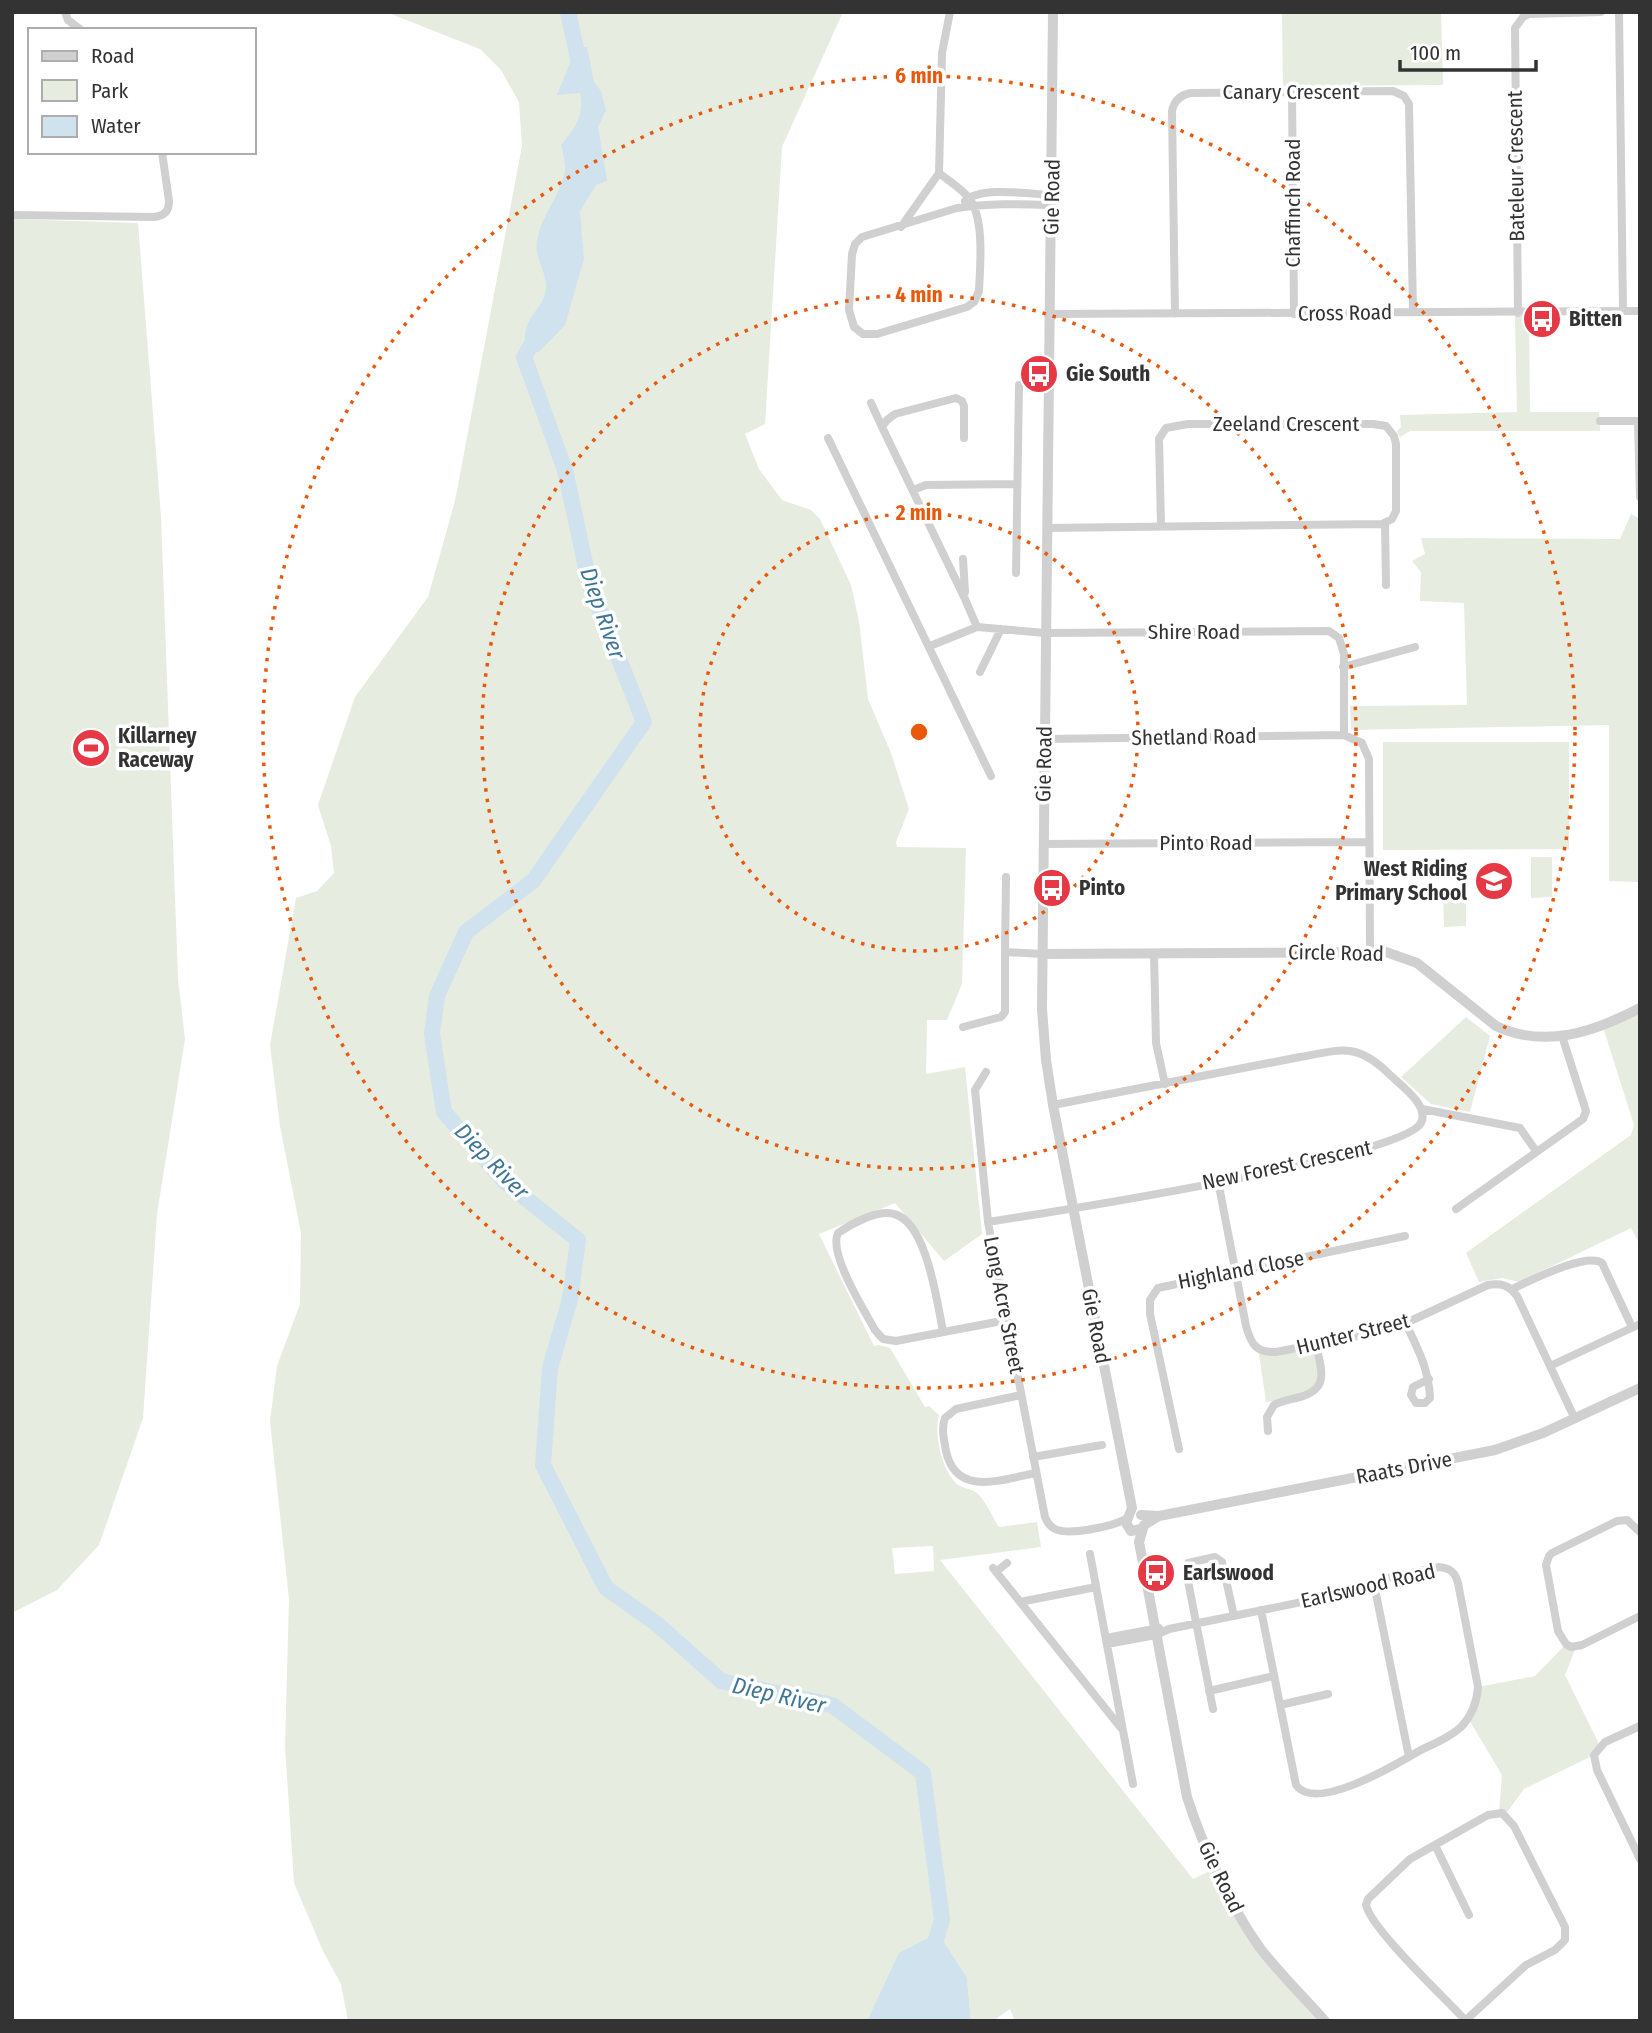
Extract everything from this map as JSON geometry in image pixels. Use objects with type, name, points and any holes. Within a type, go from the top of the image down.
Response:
[{"type":"street","points":[[65,12],[68,20],[78,28]]},
{"type":"street","points":[[901,227],[939,173],[942,52],[950,12]]},
{"type":"street","name":"Gie Road","points":[[1054,12],[1043,1039],[1053,1105],[1187,1797],[1200,1835],[1251,1935],[1325,2021]]},
{"type":"street","name":"Bateleur Crescent","points":[[1518,313],[1515,28],[1523,17],[1530,14],[1601,12]]},
{"type":"street","points":[[1619,12],[1623,311]]},
{"type":"street","name":"Canary Crescent","points":[[1175,314],[1172,111],[1175,102],[1184,94],[1191,93],[1393,91],[1407,99],[1411,113],[1413,312]]},
{"type":"street","name":"Chaffinch Road","points":[[1292,92],[1294,314]]},
{"type":"street","points":[[12,215],[153,217],[164,214],[169,208],[169,201],[162,154]]},
{"type":"street","points":[[939,173],[968,197],[973,206],[980,235],[979,291],[974,302],[967,307],[877,334],[863,334],[854,327],[849,310],[852,249],[862,237],[957,208],[973,206],[993,204],[1051,200]]},
{"type":"street","points":[[957,208],[968,197],[997,192],[1051,200]]},
{"type":"street","name":"Cross Road","points":[[1051,314],[1640,311]]},
{"type":"street","points":[[1016,573],[1019,384]]},
{"type":"street","points":[[882,427],[895,414],[956,398],[962,401],[964,406],[964,438]]},
{"type":"street","points":[[871,402],[976,627],[930,646]]},
{"type":"street","points":[[1600,421],[1639,421],[1640,497]]},
{"type":"street","name":"Zeeland Crescent","points":[[1161,526],[1159,439],[1166,428],[1201,424],[1386,426],[1396,439],[1397,494],[1395,515],[1385,523]]},
{"type":"street","points":[[828,438],[991,776]]},
{"type":"street","points":[[913,490],[926,485],[1017,484]]},
{"type":"street","points":[[1047,528],[1374,526],[1385,523],[1386,585]]},
{"type":"street","points":[[963,559],[965,599]]},
{"type":"street","name":"Shire Road","points":[[976,627],[1046,633],[1329,631],[1339,638],[1344,654],[1343,667]]},
{"type":"street","points":[[980,672],[1001,629]]},
{"type":"street","points":[[1370,951],[1369,759],[1362,743],[1344,735],[1343,667],[1415,647]]},
{"type":"street","name":"Shetland Road","points":[[1045,739],[1344,735]]},
{"type":"street","name":"Pinto Road","points":[[1044,844],[1369,842]]},
{"type":"street","points":[[962,1027],[1001,1017],[1005,1012],[1006,877]]},
{"type":"street","points":[[1005,952],[1042,954]]},
{"type":"street","points":[[1154,953],[1156,1043],[1165,1084]]},
{"type":"street","name":"Circle Road","points":[[1042,954],[1393,953],[1417,963],[1496,1026],[1509,1032],[1540,1038],[1603,1027],[1640,1008]]},
{"type":"street","points":[[1456,1209],[1583,1119],[1586,1111],[1562,1036]]},
{"type":"street","points":[[1053,1105],[1338,1050],[1352,1051],[1363,1054],[1376,1063],[1422,1109],[1520,1128],[1536,1151]]},
{"type":"street","points":[[986,1072],[975,1090],[988,1223]]},
{"type":"street","name":"New Forest Crescent","points":[[1073,1208],[1299,1167],[1378,1146],[1419,1126],[1423,1116],[1422,1109]]},
{"type":"street","name":"Hunter Street","points":[[1218,1181],[1246,1326],[1250,1340],[1256,1348],[1264,1352],[1316,1345],[1406,1324],[1488,1285],[1499,1283],[1512,1289]]},
{"type":"street","name":"Long Acre Street","points":[[1073,1208],[988,1223],[1032,1457],[1045,1517],[1053,1528],[1065,1532],[1133,1521]]},
{"type":"street","points":[[943,1331],[925,1248],[904,1219],[892,1213],[880,1213],[838,1233],[835,1244],[838,1258],[879,1337],[893,1342],[1007,1320]]},
{"type":"street","name":"Highland Close","points":[[1179,1449],[1150,1314],[1153,1294],[1164,1285],[1234,1273],[1405,1236]]},
{"type":"street","points":[[1550,1366],[1636,1326],[1602,1263],[1596,1260],[1587,1260],[1552,1271],[1512,1289],[1575,1419]]},
{"type":"street","points":[[1406,1324],[1424,1361],[1429,1379]]},
{"type":"street","points":[[1268,1431],[1267,1417],[1274,1405],[1311,1394],[1320,1385],[1321,1368],[1316,1345]]},
{"type":"street","name":"Raats Drive","points":[[1133,1521],[1495,1450],[1527,1440],[1640,1388]]},
{"type":"street","points":[[1021,1395],[956,1409],[945,1418],[943,1433],[948,1459],[965,1479],[984,1483],[1036,1473]]},
{"type":"street","points":[[1032,1457],[1102,1445]]},
{"type":"street","points":[[1640,1532],[1632,1522],[1617,1521],[1552,1553],[1546,1566],[1558,1631],[1571,1647],[1582,1645],[1640,1616]]},
{"type":"street","points":[[1090,1553],[1133,1784]]},
{"type":"street","points":[[1213,1709],[1186,1567],[1192,1562],[1219,1558],[1224,1567],[1234,1616]]},
{"type":"street","points":[[1007,1563],[994,1570],[1123,1730]]},
{"type":"street","name":"Earlswood Road","points":[[1107,1641],[1234,1616],[1261,1610],[1356,1591],[1388,1578],[1439,1567],[1452,1571],[1458,1583],[1478,1687],[1470,1714],[1458,1730],[1360,1784],[1314,1794],[1303,1792],[1296,1785],[1261,1610]]},
{"type":"street","points":[[1374,1584],[1409,1757]]},
{"type":"street","points":[[1020,1602],[1097,1587]]},
{"type":"street","points":[[1209,1691],[1274,1676]]},
{"type":"street","points":[[1280,1705],[1328,1694]]},
{"type":"street","points":[[1097,1700],[1110,1707],[1117,1700]]},
{"type":"street","points":[[1640,1726],[1605,1742],[1594,1755],[1597,1770],[1640,1859]]},
{"type":"street","points":[[1502,1813],[1514,1826],[1566,1934],[1562,1945],[1526,1965],[1466,2020],[1373,1922],[1366,1905],[1368,1899],[1401,1867],[1488,1815],[1502,1813]]},
{"type":"street","points":[[1435,1845],[1469,1915]]},
{"type":"green space","points":[[386,12],[843,12],[782,147],[765,424],[745,434],[759,469],[782,500],[811,510],[820,519],[851,585],[859,621],[868,699],[891,753],[909,809],[896,842],[897,847],[966,848],[962,984],[947,1020],[927,1020],[926,1074],[965,1067],[982,1234],[944,1261],[895,1203],[819,1234],[874,1346],[890,1348],[925,1407],[929,1406],[939,1415],[937,1431],[940,1450],[950,1476],[957,1484],[978,1494],[999,1527],[1037,1522],[1041,1547],[940,1560],[1193,1879],[1212,1870],[1248,1939],[1319,2021],[1015,2021],[1010,2009],[993,2021],[971,2021],[967,1978],[873,2009],[867,2021],[348,2021],[341,1984],[323,1951],[294,1883],[285,1746],[289,1599],[270,1421],[277,1366],[300,1304],[301,1233],[280,1126],[270,1045],[296,898],[317,891],[334,873],[331,846],[318,805],[355,697],[428,597],[455,501],[522,146],[519,102],[501,70],[480,49]],"holes":[[[933,1546],[934,1571],[895,1574],[892,1548]]]},
{"type":"green space","points":[[1282,12],[1441,12],[1443,85],[1283,86]]},
{"type":"green space","name":"Killarney Raceway","points":[[12,219],[138,223],[161,516],[178,979],[185,1039],[157,1214],[143,1418],[99,1545],[57,1590],[12,1613]]},
{"type":"green space","points":[[1515,316],[1529,316],[1530,412],[1599,412],[1600,431],[1410,431],[1400,437],[1397,431],[1401,427],[1400,415],[1517,412]]},
{"type":"green space","points":[[1631,514],[1640,519],[1640,882],[1609,881],[1609,725],[1351,730],[1350,706],[1467,705],[1464,603],[1420,601],[1421,572],[1412,561],[1425,554],[1421,538],[1620,539]]},
{"type":"green space","points":[[1383,742],[1569,742],[1569,849],[1383,850]]},
{"type":"green space","points":[[1531,857],[1552,857],[1552,897],[1531,898]]},
{"type":"green space","points":[[1466,886],[1466,926],[1444,927],[1443,887]]},
{"type":"green space","points":[[1640,1010],[1640,1245],[1631,1228],[1519,1282],[1502,1278],[1479,1282],[1466,1253],[1631,1135],[1634,1125],[1603,1027]]},
{"type":"green space","points":[[1466,1017],[1490,1036],[1470,1112],[1431,1104],[1401,1077]]},
{"type":"green space","points":[[1315,1345],[1320,1376],[1308,1396],[1266,1402],[1259,1354]]},
{"type":"green space","points":[[1566,1644],[1576,1647],[1565,1675],[1600,1746],[1594,1755],[1524,1789],[1505,1815],[1499,1813],[1502,1775],[1468,1718],[1478,1687],[1535,1676]]},
{"type":"water","points":[[587,47],[594,82],[601,91],[606,110],[598,127],[607,181],[596,185],[580,211],[584,259],[565,325],[539,352],[532,352],[524,357],[527,326],[546,292],[545,276],[537,247],[539,232],[563,180],[565,161],[561,145],[574,127],[581,108],[580,93],[557,95],[576,48]]},
{"type":"water","points":[[938,1933],[967,1978],[971,2021],[867,2021],[899,1953]]},
{"type":"waterway","name":"Diep River","points":[[568,12],[580,68]]},
{"type":"waterway","name":"Diep River","points":[[534,340],[524,357],[565,470],[590,586],[644,722],[533,881],[466,932],[437,996],[432,1034],[444,1112],[504,1181],[578,1240],[570,1299],[550,1368],[543,1465],[606,1588],[657,1624],[721,1681],[832,1705],[923,1773],[942,1920],[932,1952]]},
{"type":"place","name":"Bitten","points":[[1542,319]]},
{"type":"place","name":"Gie South","points":[[1039,374]]},
{"type":"place","name":"Killarney Raceway","points":[[91,748]]},
{"type":"place","name":"West Riding Primary School","points":[[1494,881]]},
{"type":"place","name":"Pinto","points":[[1052,888]]},
{"type":"place","name":"Earlswood","points":[[1156,1573]]}]
